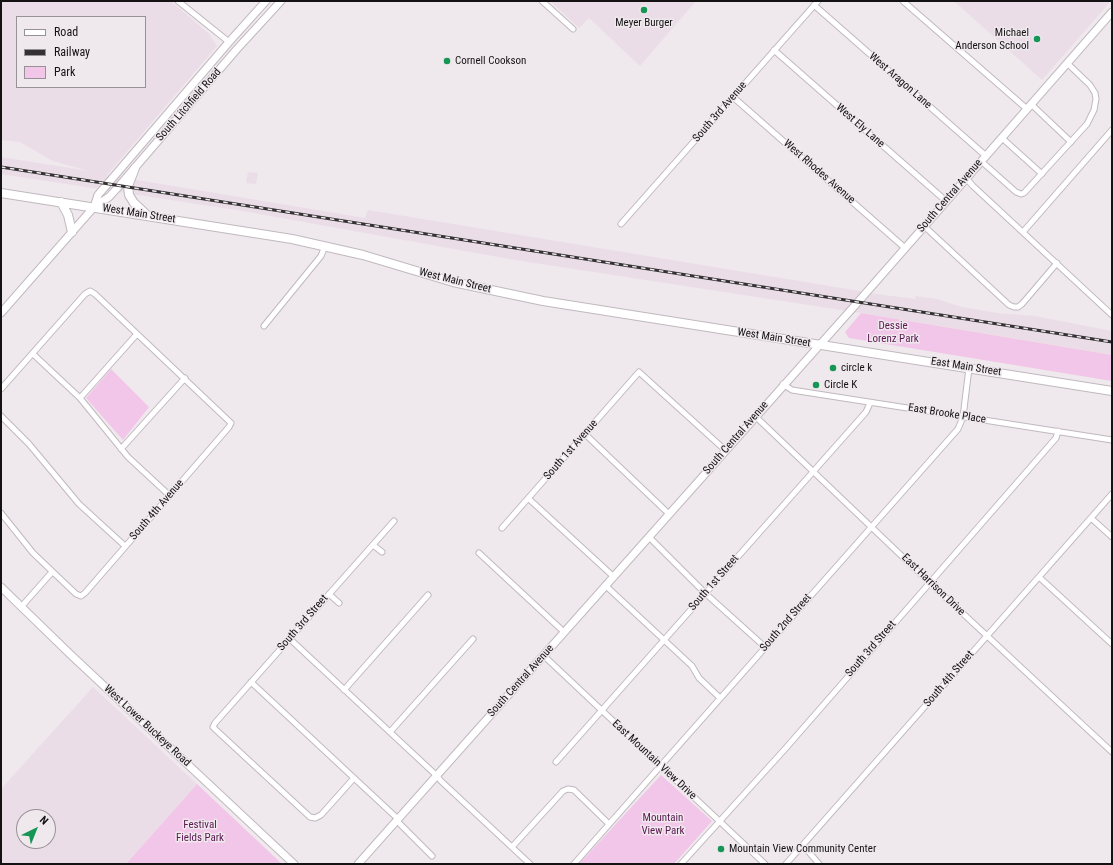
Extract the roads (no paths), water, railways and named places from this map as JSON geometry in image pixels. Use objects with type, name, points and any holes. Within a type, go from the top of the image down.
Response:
[{"type":"main road","points":[[135,168],[128,186],[129,195],[134,203],[148,216]]},
{"type":"main road","name":"West Main Street","points":[[1,193],[255,232],[363,255],[453,282],[498,292],[543,301],[819,345]]},
{"type":"main road","points":[[61,202],[68,215],[72,232]]},
{"type":"main road","name":"East Main Street","points":[[819,345],[1112,391]]},
{"type":"street","points":[[178,1],[237,49]]},
{"type":"street","name":"South Litchfield Road","points":[[94,207],[98,195],[266,1]]},
{"type":"street","name":"South Litchfield Road","points":[[1,313],[94,207],[109,198],[237,49],[281,1]]},
{"type":"street","points":[[542,1],[573,29]]},
{"type":"street","points":[[903,1],[1071,142]]},
{"type":"street","name":"South 3rd Avenue","points":[[621,224],[816,3]]},
{"type":"street","name":"West Aragon Lane","points":[[816,3],[983,158],[1018,193],[1021,194],[1027,191],[1042,174]]},
{"type":"street","name":"South Central Avenue","points":[[358,864],[614,577],[1112,12]]},
{"type":"street","name":"West Ely Lane","points":[[774,50],[946,201]]},
{"type":"street","points":[[1002,138],[1042,174],[1071,142],[1089,121],[1094,110],[1096,99],[1090,85],[1067,63]]},
{"type":"street","name":"West Rhodes Avenue","points":[[733,97],[904,248]]},
{"type":"street","points":[[1023,232],[1112,130]]},
{"type":"street","points":[[966,178],[1023,232],[1111,311]]},
{"type":"street","points":[[924,226],[1009,305],[1018,307],[1057,263]]},
{"type":"street","points":[[264,326],[321,256],[325,246]]},
{"type":"street","points":[[1,390],[85,294],[90,291],[185,378],[121,449]]},
{"type":"street","points":[[80,398],[137,334]]},
{"type":"street","points":[[33,354],[80,398],[128,458],[169,495]]},
{"type":"street","name":"South 2nd Street","points":[[574,864],[958,430],[962,417],[969,368]]},
{"type":"street","name":"South 1st Avenue","points":[[502,528],[639,372],[725,450]]},
{"type":"street","name":"South 4th Avenue","points":[[52,572],[76,594],[81,596],[85,593],[229,427],[231,422],[185,378]]},
{"type":"street","name":"East Brooke Place","points":[[783,384],[792,390],[1112,440]]},
{"type":"street","name":"South 1st Street","points":[[556,762],[866,412],[870,403]]},
{"type":"street","points":[[1,416],[29,444],[79,504],[125,546]]},
{"type":"street","name":"East Harrison Drive","points":[[755,416],[929,582],[1112,752]]},
{"type":"street","name":"South 3rd Street","points":[[681,864],[785,748],[1056,438],[1058,431]]},
{"type":"street","points":[[585,434],[669,514]]},
{"type":"street","name":"South 4th Street","points":[[786,864],[1112,494]]},
{"type":"street","points":[[529,499],[614,577]]},
{"type":"street","points":[[1,514],[52,572],[22,606]]},
{"type":"street","points":[[1091,518],[1112,537]]},
{"type":"street","name":"South 3rd Street","points":[[354,778],[321,815],[315,818],[310,817],[214,727],[215,723],[394,521]]},
{"type":"street","points":[[649,537],[705,593],[765,647]]},
{"type":"street","points":[[373,545],[382,552]]},
{"type":"street","points":[[479,553],[564,632]]},
{"type":"street","points":[[1039,577],[1112,644]]},
{"type":"street","points":[[606,586],[692,666],[699,678],[720,698]]},
{"type":"street","name":"West Lower Buckeye Road","points":[[1,587],[71,655],[294,864]]},
{"type":"street","points":[[329,594],[339,603]]},
{"type":"street","points":[[344,690],[428,595]]},
{"type":"street","points":[[290,639],[530,864]]},
{"type":"street","points":[[390,732],[473,639]]},
{"type":"street","name":"East Mountain View Drive","points":[[543,655],[765,864]]},
{"type":"street","points":[[251,682],[398,820],[432,856]]},
{"type":"street","points":[[512,847],[563,792],[568,789],[574,790],[609,824]]},
{"type":"street","points":[[803,844],[819,864]]},
{"type":"railway","points":[[1,167],[1112,342]]},
{"type":"place","name":"Meyer Burger","points":[[644,10]]},
{"type":"place","name":"Michael Anderson School","points":[[1037,39]]},
{"type":"place","name":"Cornell Cookson","points":[[447,61]]},
{"type":"place","name":"circle k","points":[[833,368]]},
{"type":"place","name":"Circle K","points":[[816,385]]},
{"type":"place","name":"Mountain View Community Center","points":[[721,849]]},
{"type":"park label","name":"Dessie Lorenz Park","points":[[893,332]]},
{"type":"park label","name":"Mountain View Park","points":[[663,824]]},
{"type":"park label","name":"Festival Fields Park","points":[[200,831]]}]
